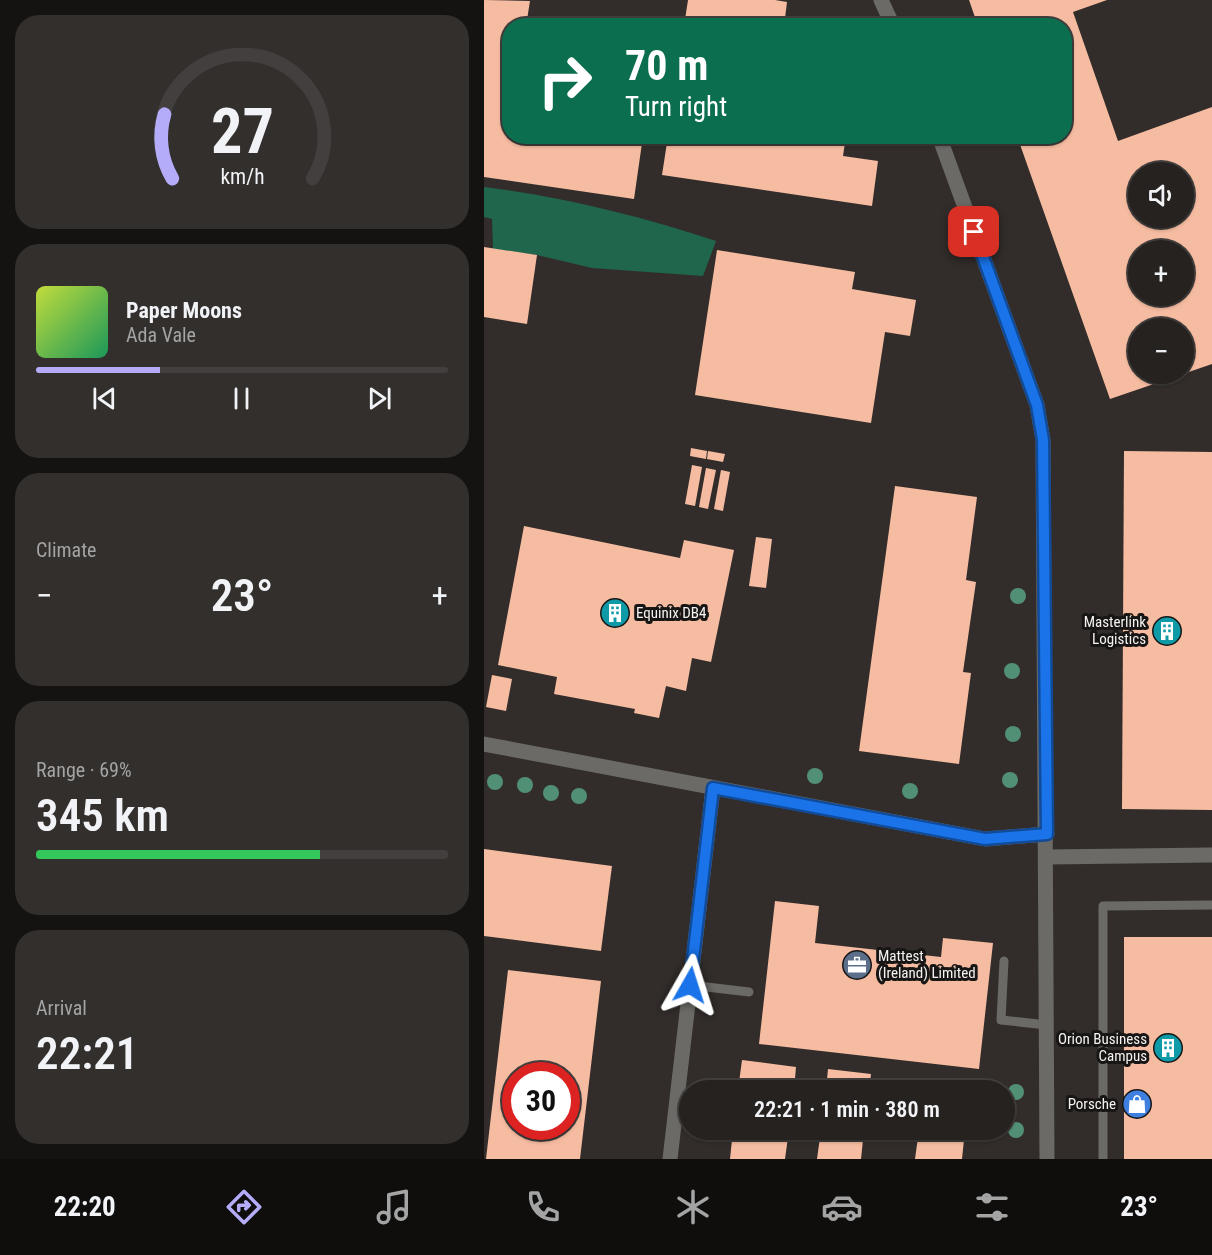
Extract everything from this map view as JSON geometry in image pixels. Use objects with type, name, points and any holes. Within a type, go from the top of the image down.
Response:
[{"type":"street","points":[[881,0],[890,18]]},
{"type":"street","points":[[941,144],[1037,405],[1043,440],[1047,834],[1047,1159]]},
{"type":"street","points":[[484,744],[985,839],[1047,834]]},
{"type":"street","points":[[670,1159],[713,788]]},
{"type":"street","points":[[1046,857],[1212,855]]},
{"type":"lane","points":[[1103,1159],[1103,906],[1212,905]]},
{"type":"lane","points":[[1004,961],[1001,1020],[1047,1025]]},
{"type":"lane","points":[[690,985],[749,992]]},
{"type":"green space","points":[[484,187],[602,208],[716,241],[703,276],[592,268],[537,255],[493,249],[492,219],[484,217]]},
{"type":"building","points":[[484,0],[530,1],[527,18],[502,18],[502,144],[642,144],[634,199],[484,177]]},
{"type":"building","points":[[688,0],[787,2],[785,18],[685,18]]},
{"type":"building","points":[[969,0],[1107,0],[1073,12],[1118,141],[1212,107],[1212,364],[1194,370],[1194,318],[1128,318],[1128,384],[1154,384],[1110,399],[1020,144],[1072,144],[1072,18],[975,18]]},
{"type":"building","points":[[667,144],[845,144],[843,156],[878,161],[872,206],[662,175]]},
{"type":"building","points":[[484,247],[537,255],[527,324],[484,317]]},
{"type":"building","points":[[717,250],[855,272],[852,289],[916,300],[910,336],[885,332],[871,423],[695,395]]},
{"type":"building","points":[[691,448],[707,451],[706,459],[690,456]]},
{"type":"building","points":[[708,451],[725,454],[723,462],[707,459]]},
{"type":"building","name":"Masterlink Logistics","points":[[1124,451],[1212,452],[1212,810],[1122,809]]},
{"type":"building","points":[[692,465],[702,467],[695,506],[685,504]]},
{"type":"building","points":[[706,468],[716,470],[708,509],[699,507]]},
{"type":"building","points":[[721,470],[730,472],[723,511],[714,509]]},
{"type":"building","points":[[895,486],[977,497],[966,580],[976,582],[963,672],[971,673],[959,764],[859,751]]},
{"type":"building","name":"Equinix DB4","points":[[524,526],[680,558],[684,540],[734,550],[711,662],[692,658],[686,691],[666,686],[659,718],[634,713],[635,709],[554,694],[557,677],[498,665]]},
{"type":"building","points":[[756,537],[772,539],[766,588],[749,586]]},
{"type":"building","points":[[492,675],[512,679],[506,711],[486,707]]},
{"type":"building","points":[[484,849],[612,866],[601,951],[484,936]]},
{"type":"building","points":[[775,901],[819,906],[815,943],[941,957],[943,938],[993,943],[979,1069],[759,1044]]},
{"type":"building","name":"Orion Business Campus","points":[[1124,937],[1212,937],[1212,1159],[1124,1159]]},
{"type":"building","points":[[508,970],[601,981],[580,1159],[486,1159]]},
{"type":"building","points":[[742,1060],[796,1067],[795,1080],[739,1080]]},
{"type":"building","points":[[828,1069],[871,1074],[870,1080],[827,1080]]},
{"type":"building","points":[[732,1140],[788,1140],[785,1159],[730,1159]]},
{"type":"building","points":[[820,1140],[863,1140],[861,1159],[817,1159]]},
{"type":"building","points":[[918,1140],[964,1140],[962,1159],[915,1159]]},
{"type":"place","name":"Equinix DB4","points":[[615,613]]},
{"type":"place","name":"Masterlink Logistics","points":[[1167,631]]},
{"type":"place","name":"Mattest (Ireland) Limited","points":[[857,965]]},
{"type":"place","name":"Orion Business Campus","points":[[1168,1048]]},
{"type":"place","name":"Porsche","points":[[1137,1104]]},
{"type":"route","points":[[690,985],[713,788],[985,839],[1047,834],[1043,440],[1037,405],[974,232]]}]
